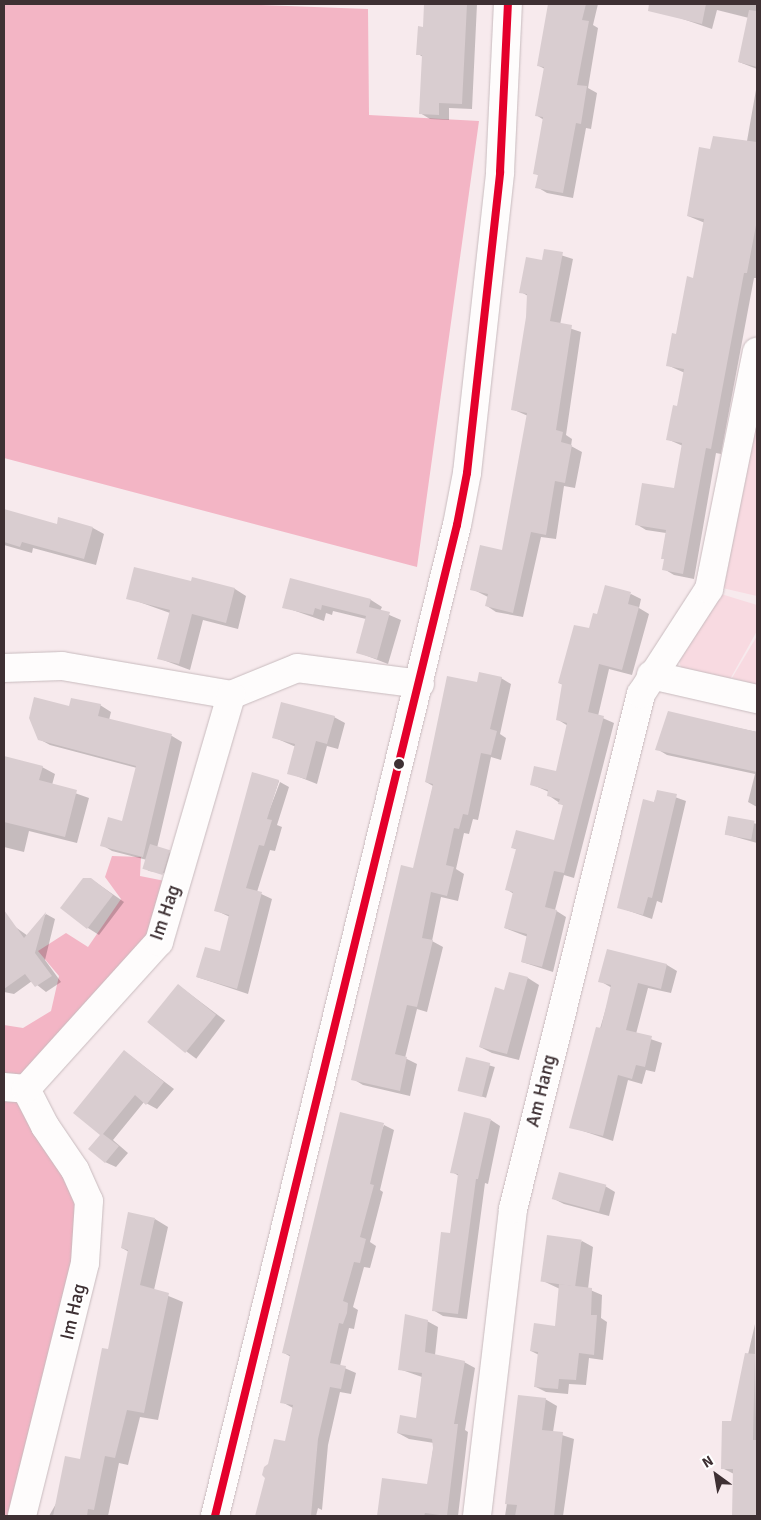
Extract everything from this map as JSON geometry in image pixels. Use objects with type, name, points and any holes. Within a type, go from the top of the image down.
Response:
[{"type":"street","points":[[215,1516],[420,684],[467,473],[500,172],[508,4]]},
{"type":"street","name":"Am Hang","points":[[477,1516],[513,1209],[641,694],[650,675],[709,589],[757,352]]},
{"type":"street","points":[[4,668],[62,666],[231,695],[297,668],[420,684]]},
{"type":"street","points":[[650,675],[757,699]]},
{"type":"street","name":"Im Hag","points":[[22,1516],[85,1263],[89,1201],[75,1170],[45,1126],[15,1088],[159,942],[231,695]]},
{"type":"shaded area","points":[[4,4],[237,4],[368,9],[369,115],[479,121],[417,567],[4,458]]},
{"type":"shaded area","points":[[757,399],[757,596],[718,587]]},
{"type":"shaded area","points":[[721,594],[757,605],[757,631],[729,681],[682,672],[678,656]]},
{"type":"shaded area","points":[[757,636],[757,685],[732,678]]},
{"type":"shaded area","points":[[112,856],[141,857],[140,876],[170,882],[152,937],[24,1078],[4,1076],[4,1025],[23,1028],[51,1011],[59,976],[38,951],[66,933],[88,947],[121,899],[105,877]]},
{"type":"shaded area","points":[[4,1092],[23,1094],[86,1202],[14,1516],[4,1516]]},
{"type":"building","points":[[424,4],[467,4],[462,104],[439,103],[439,115],[419,114],[422,55],[416,55],[418,26],[423,27]]},
{"type":"building","points":[[548,4],[586,4],[582,20],[589,21],[577,85],[587,86],[581,124],[576,123],[563,193],[535,188],[538,175],[533,174],[543,117],[535,116],[544,67],[537,66]]},
{"type":"building","points":[[649,4],[706,4],[702,24],[648,11]]},
{"type":"building","points":[[749,10],[757,11],[757,67],[738,62]]},
{"type":"building","points":[[713,136],[757,142],[757,220],[747,273],[744,273],[711,449],[706,448],[683,574],[662,570],[664,559],[661,559],[666,530],[635,525],[642,483],[674,488],[682,443],[666,440],[673,405],[677,406],[684,369],[666,366],[672,333],[676,334],[687,276],[693,278],[704,219],[687,216],[699,147],[710,149]]},
{"type":"building","points":[[544,249],[563,252],[550,321],[572,325],[556,430],[563,432],[561,442],[572,445],[565,483],[555,481],[546,535],[531,532],[513,613],[485,606],[488,594],[470,590],[480,545],[502,550],[527,413],[511,410],[526,317],[527,294],[519,293],[526,257],[542,260]]},
{"type":"building","points":[[4,509],[57,524],[58,517],[93,527],[84,559],[22,542],[20,547],[4,542]]},
{"type":"building","points":[[134,567],[191,581],[192,577],[235,588],[226,623],[192,614],[179,664],[157,659],[170,610],[126,599]]},
{"type":"building","points":[[290,578],[371,599],[369,607],[390,612],[377,659],[356,653],[366,616],[322,605],[321,610],[315,608],[313,615],[282,608]]},
{"type":"building","points":[[605,585],[631,592],[628,604],[639,607],[622,670],[599,664],[588,712],[604,716],[564,873],[554,871],[545,907],[557,910],[542,967],[521,962],[527,934],[504,928],[513,892],[505,890],[516,849],[511,848],[516,830],[554,840],[563,805],[558,804],[560,799],[547,796],[548,790],[530,785],[534,766],[556,771],[567,723],[556,720],[562,684],[558,683],[574,625],[589,628],[593,613],[597,614]]},
{"type":"building","points":[[479,672],[502,677],[490,729],[497,731],[491,755],[481,753],[468,815],[463,814],[459,829],[454,828],[446,865],[454,867],[447,896],[431,892],[422,938],[433,940],[417,1007],[407,1005],[395,1054],[407,1057],[400,1091],[351,1080],[401,865],[413,868],[433,784],[425,782],[447,676],[477,682]]},
{"type":"building","points":[[34,697],[69,706],[71,698],[101,704],[98,716],[172,734],[143,857],[100,846],[108,817],[122,821],[136,766],[38,740],[29,718]]},
{"type":"building","points":[[281,702],[335,716],[327,744],[316,741],[306,779],[287,774],[295,744],[272,738]]},
{"type":"building","points":[[668,711],[757,732],[757,772],[655,750]]},
{"type":"building","points":[[4,756],[43,766],[39,780],[77,790],[65,837],[4,822]]},
{"type":"building","points":[[252,772],[279,780],[267,819],[272,820],[264,846],[259,845],[246,888],[262,892],[237,989],[196,977],[205,947],[220,951],[229,915],[214,911]]},
{"type":"building","points":[[657,790],[677,794],[652,898],[648,897],[643,915],[617,908],[643,799],[654,802]]},
{"type":"building","points":[[728,816],[755,821],[751,839],[725,835]]},
{"type":"building","points":[[150,844],[170,850],[162,875],[142,869]]},
{"type":"building","points":[[83,878],[91,878],[113,895],[87,929],[60,908]]},
{"type":"building","points":[[4,910],[24,938],[46,912],[35,953],[52,976],[35,987],[25,974],[4,989]]},
{"type":"building","points":[[607,949],[667,964],[661,989],[638,983],[626,1030],[652,1036],[645,1067],[636,1065],[632,1079],[618,1075],[603,1136],[569,1128],[596,1027],[601,1028],[611,985],[598,982]]},
{"type":"building","points":[[509,972],[528,977],[507,1054],[479,1047],[495,987],[504,990]]},
{"type":"building","points":[[178,984],[216,1015],[185,1053],[147,1022]]},
{"type":"building","points":[[124,1050],[164,1082],[146,1105],[135,1095],[103,1134],[119,1146],[105,1163],[88,1149],[100,1135],[73,1113]]},
{"type":"building","points":[[466,1057],[490,1063],[482,1097],[458,1091]]},
{"type":"building","points":[[340,1112],[384,1123],[370,1184],[374,1185],[360,1237],[366,1239],[360,1263],[354,1262],[343,1301],[348,1303],[347,1313],[343,1324],[339,1323],[330,1363],[346,1366],[341,1389],[330,1387],[318,1439],[311,1516],[255,1516],[265,1478],[262,1475],[264,1467],[268,1464],[274,1439],[285,1441],[293,1405],[280,1403],[290,1355],[282,1353]]},
{"type":"building","points":[[464,1112],[491,1119],[478,1179],[476,1179],[458,1314],[432,1311],[441,1232],[450,1233],[458,1174],[450,1173]]},
{"type":"building","points":[[559,1172],[606,1185],[599,1212],[552,1199]]},
{"type":"building","points":[[128,1212],[155,1218],[140,1285],[169,1293],[144,1413],[127,1410],[115,1458],[105,1456],[94,1510],[88,1509],[87,1516],[53,1516],[65,1456],[80,1459],[102,1348],[108,1349],[128,1250],[121,1248]]},
{"type":"building","points":[[547,1235],[582,1240],[575,1286],[540,1282]]},
{"type":"building","points":[[559,1284],[592,1288],[591,1315],[597,1315],[594,1355],[579,1353],[576,1380],[559,1379],[558,1389],[534,1387],[538,1352],[530,1351],[534,1323],[555,1326]]},
{"type":"building","points":[[405,1314],[428,1320],[425,1352],[465,1361],[454,1424],[458,1424],[447,1516],[425,1513],[424,1516],[377,1516],[382,1478],[427,1484],[433,1448],[432,1439],[397,1433],[400,1415],[416,1418],[422,1373],[398,1370]]},
{"type":"building","points":[[745,1353],[755,1354],[753,1440],[757,1440],[757,1516],[732,1516],[733,1469],[721,1469],[722,1421],[731,1421]]},
{"type":"building","points":[[518,1395],[546,1398],[542,1430],[563,1432],[554,1516],[515,1516],[517,1505],[505,1504]]},
{"type":"transit line","points":[[215,1516],[457,525],[467,473],[500,172],[508,4]]}]
